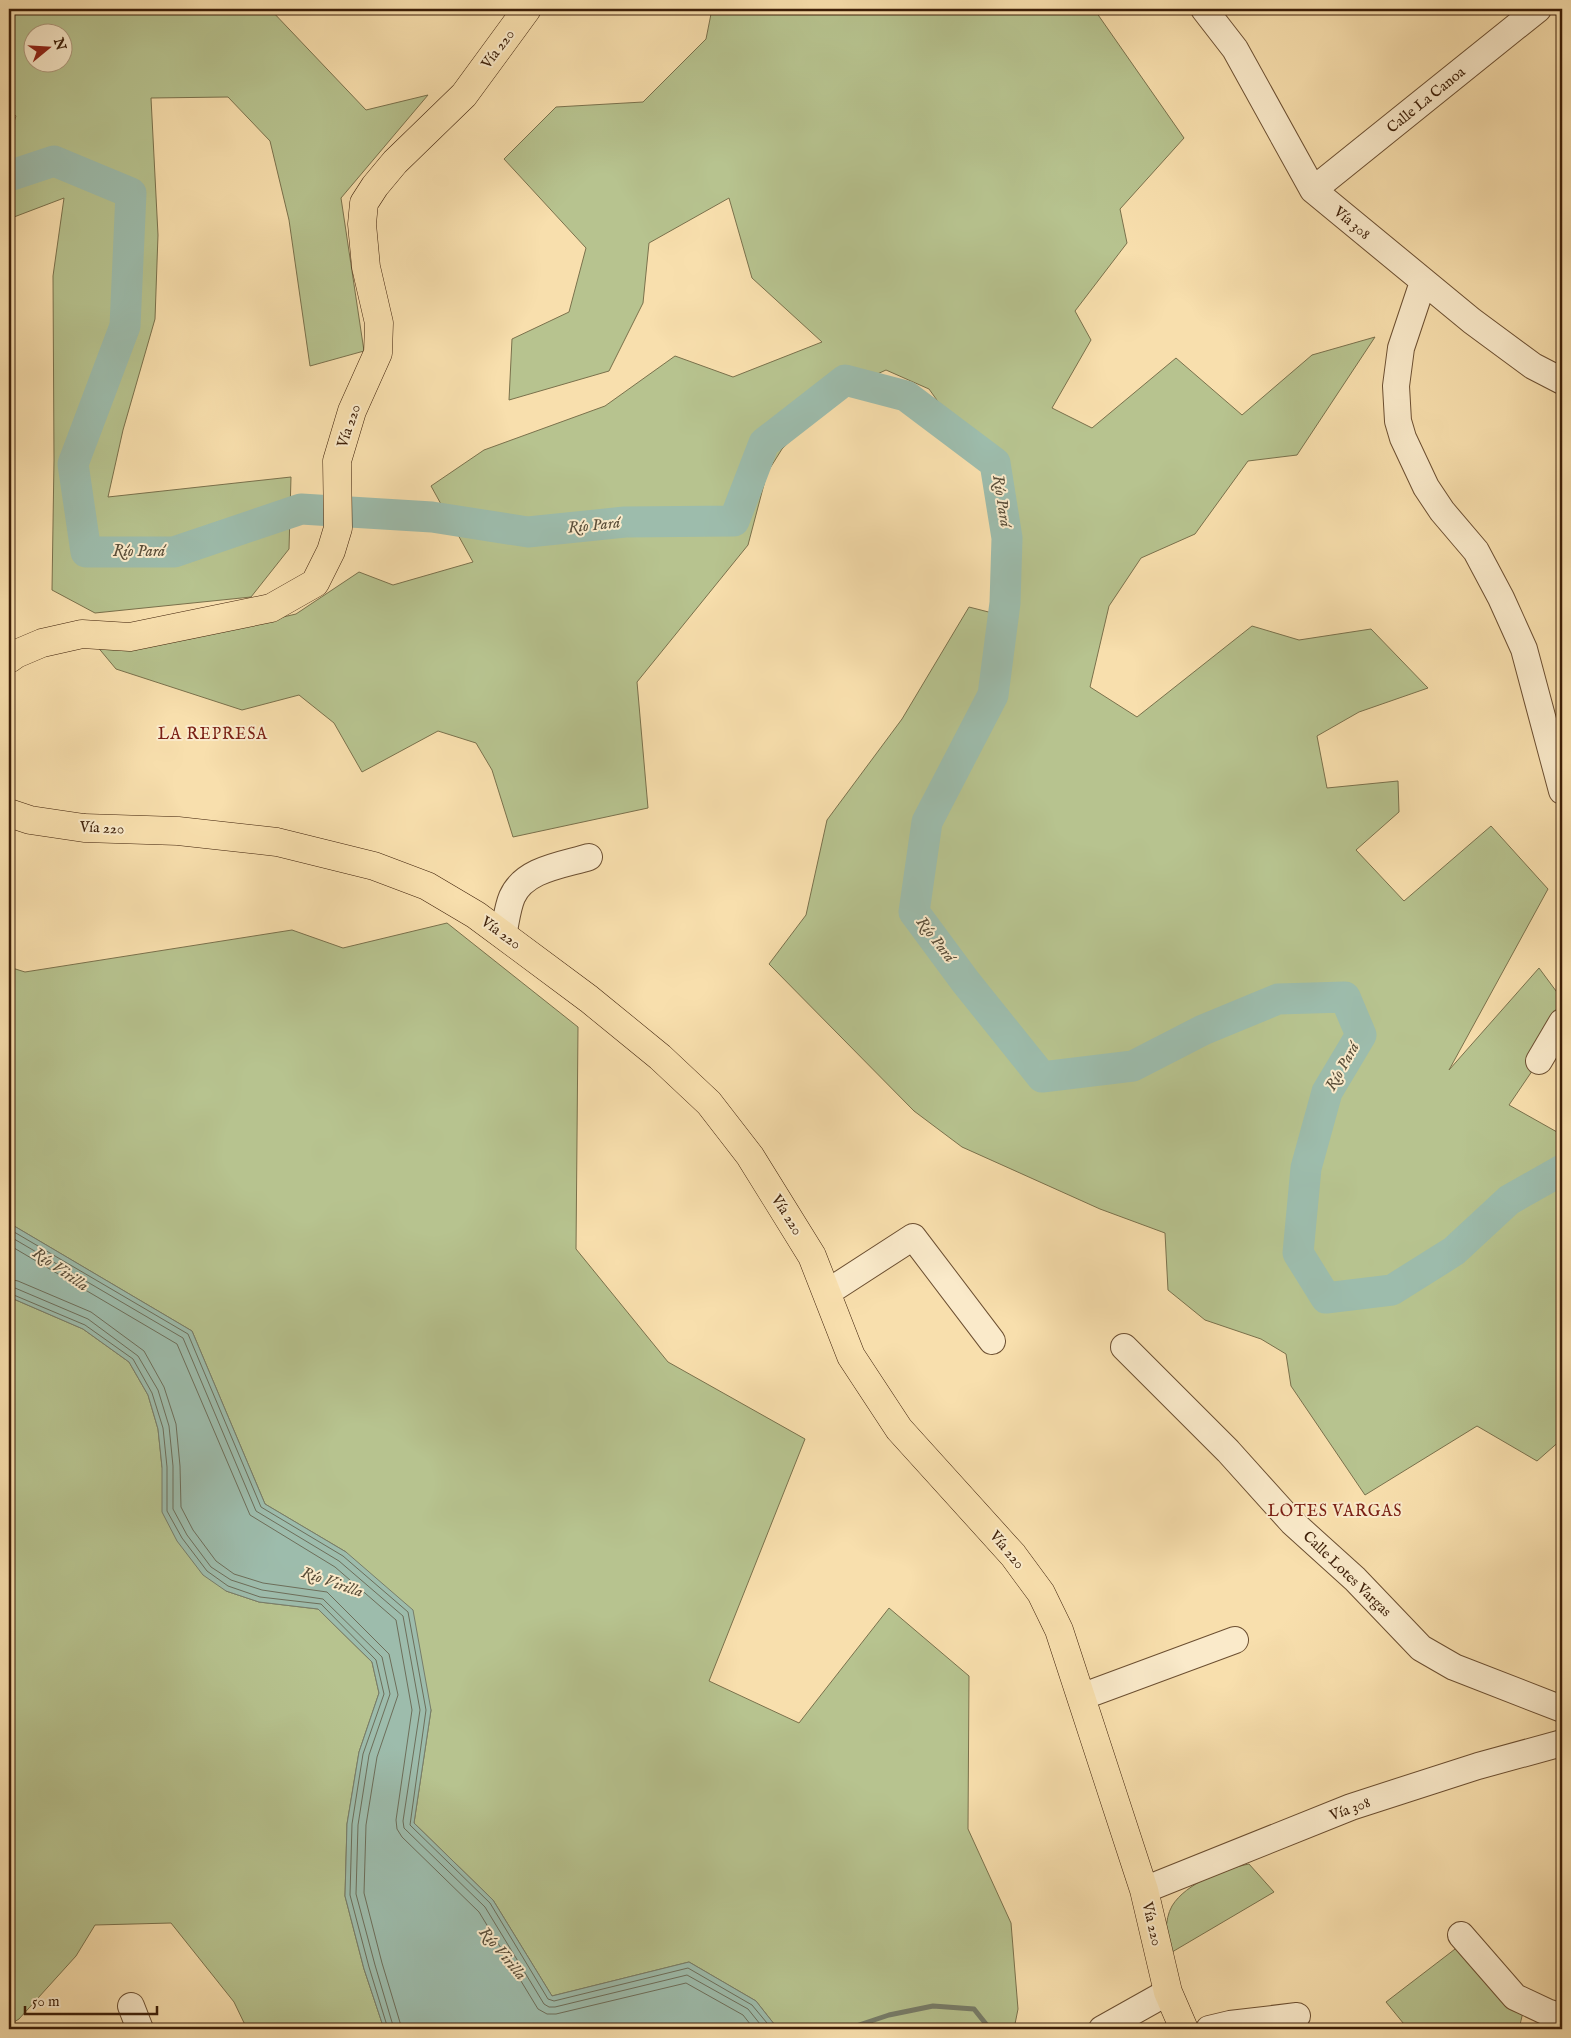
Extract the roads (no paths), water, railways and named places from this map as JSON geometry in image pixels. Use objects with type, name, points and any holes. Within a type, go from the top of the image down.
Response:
[{"type":"main road","name":"Vía 220","points":[[11,652],[82,634],[130,637],[271,608],[314,583],[330,551],[338,528],[337,461],[352,411],[378,353],[379,323],[366,267],[362,224],[364,203],[375,186],[396,162],[464,94],[527,9]]},
{"type":"main road","name":"Vía 220","points":[[9,813],[30,820],[84,828],[178,831],[277,842],[374,866],[427,886],[476,915],[589,999],[660,1057],[709,1103],[750,1156],[812,1256],[852,1356],[899,1429],[1013,1555],[1041,1593],[1060,1630],[1144,1890],[1168,1992],[1184,2029]]},
{"type":"street","name":"Vía 308","points":[[1204,9],[1235,49],[1313,190],[1472,321],[1533,366],[1562,381]]},
{"type":"street","name":"Calle La Canoa","points":[[1313,190],[1538,9]]},
{"type":"street","points":[[1423,282],[1401,348],[1396,386],[1398,422],[1403,438],[1426,487],[1442,511],[1476,551],[1501,598],[1524,648],[1562,791]]},
{"type":"street","points":[[503,935],[512,896],[521,885],[539,872],[589,858]]},
{"type":"street","points":[[1539,1061],[1562,1022]]},
{"type":"street","points":[[828,1292],[913,1237],[992,1340]]},
{"type":"street","name":"Calle Lotes Vargas","points":[[1124,1347],[1228,1451],[1292,1522],[1355,1579],[1421,1648],[1454,1667],[1562,1709]]},
{"type":"street","points":[[1082,1698],[1236,1640]]},
{"type":"street","name":"Vía 308","points":[[1144,1890],[1351,1807],[1478,1766],[1562,1743]]},
{"type":"street","points":[[1462,1936],[1515,1997],[1562,2017]]},
{"type":"street","points":[[1102,2029],[1168,1992]]},
{"type":"street","points":[[1209,2029],[1230,2024],[1298,2016]]},
{"type":"water","name":"Río Virilla","points":[[9,1223],[192,1331],[265,1504],[346,1552],[413,1610],[431,1710],[414,1823],[493,1900],[552,1996],[689,1962],[756,2001],[778,2029],[384,2029],[364,1969],[345,1896],[347,1824],[359,1752],[379,1693],[372,1662],[318,1609],[259,1602],[226,1591],[203,1575],[177,1541],[162,1512],[162,1467],[158,1429],[148,1395],[129,1362],[83,1329],[9,1297]]},
{"type":"waterway","name":"Río Pará","points":[[9,176],[54,161],[131,193],[125,326],[73,464],[86,552],[174,552],[301,509],[432,517],[528,532],[625,522],[734,521],[764,443],[845,380],[906,396],[995,463],[1007,538],[1005,603],[993,695],[927,822],[914,912],[965,981],[1042,1077],[1133,1066],[1203,1030],[1278,999],[1345,997],[1361,1035],[1327,1092],[1306,1168],[1298,1253],[1326,1298],[1392,1290],[1454,1251],[1509,1200],[1562,1170]]},
{"type":"waterway","points":[[847,2029],[889,2015],[933,2006],[974,2009],[990,2029]]},
{"type":"district","name":"LA REPRESA","points":[[213,735]]},
{"type":"district","name":"LOTES VARGAS","points":[[1335,1512]]}]
